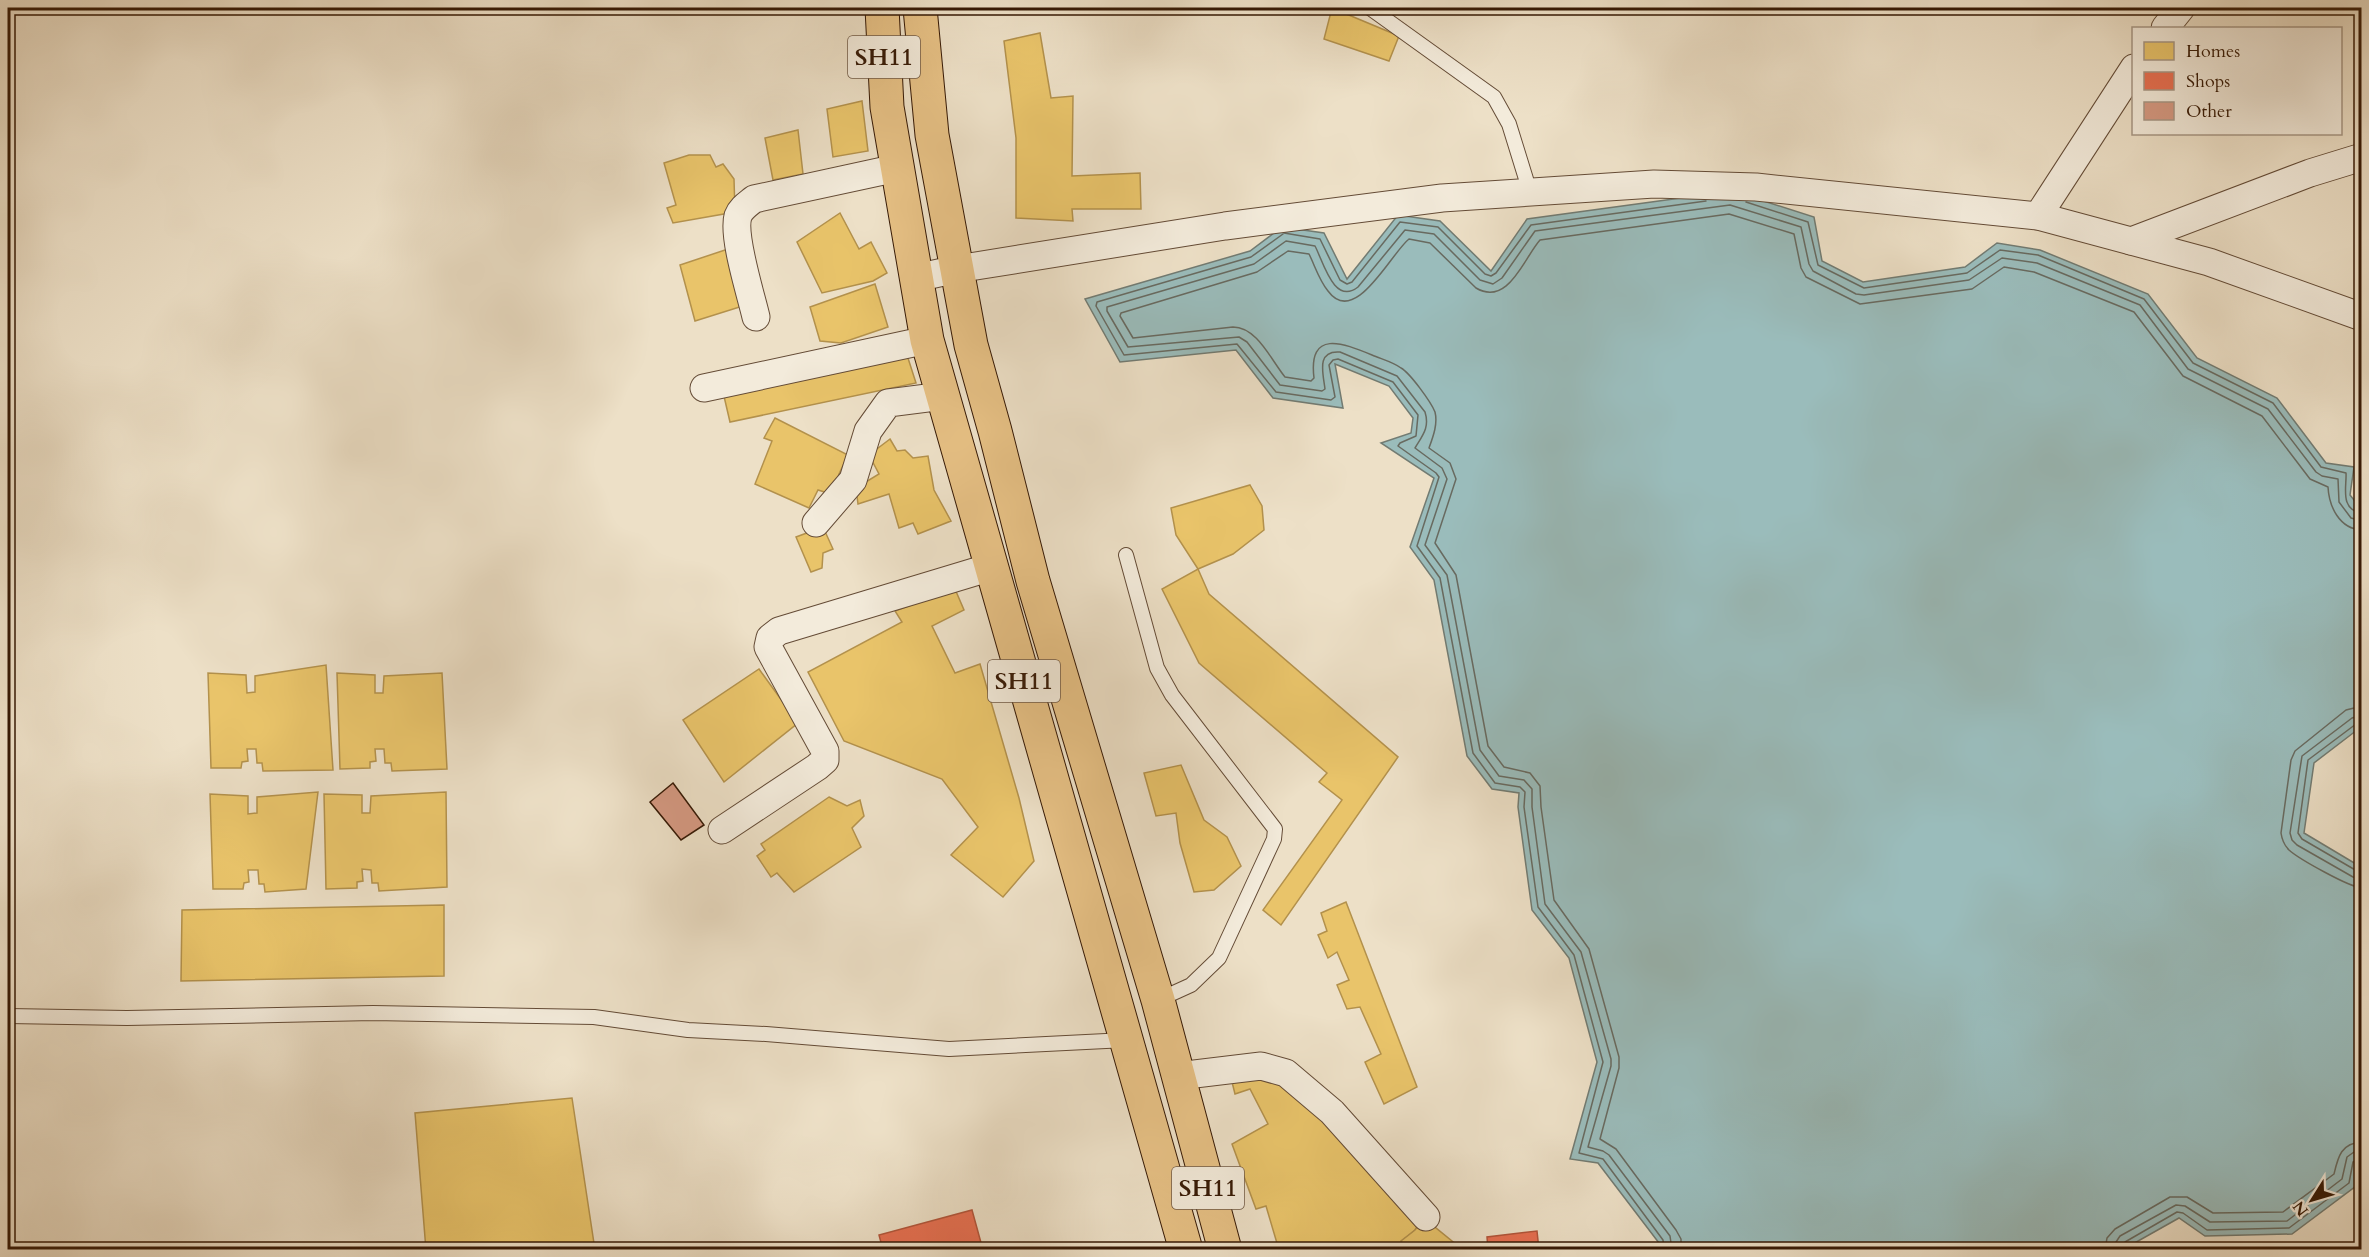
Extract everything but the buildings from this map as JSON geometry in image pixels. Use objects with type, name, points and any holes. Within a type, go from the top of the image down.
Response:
[{"type":"main road","name":"SH11","points":[[882,8],[887,107],[927,340],[1186,1250]]},
{"type":"main road","name":"SH11","points":[[920,8],[932,135],[970,345],[995,431],[1033,581],[1158,1000],[1225,1250]]},
{"type":"street","points":[[2165,27],[2181,8]]},
{"type":"street","points":[[2038,216],[2132,70]]},
{"type":"street","points":[[2131,241],[2310,173],[2361,157]]},
{"type":"street","points":[[756,317],[736,230],[739,215],[745,206],[754,199],[897,168]]},
{"type":"street","points":[[916,278],[957,269],[1225,226],[1442,198],[1654,184],[1756,187],[2038,216],[2209,262],[2361,317]]},
{"type":"street","points":[[704,388],[927,340]]},
{"type":"street","points":[[816,523],[853,480],[868,431],[888,403],[943,396]]},
{"type":"street","points":[[722,830],[825,760],[825,751],[768,647],[770,638],[779,631],[991,567]]},
{"type":"street","points":[[1178,1076],[1262,1066],[1286,1073],[1332,1112],[1426,1217]]},
{"type":"lane","points":[[1370,8],[1494,97],[1509,124],[1530,192]]},
{"type":"lane","points":[[1125,555],[1157,668],[1172,695],[1275,829],[1274,839],[1219,958],[1191,985],[1158,1000]]},
{"type":"lane","points":[[8,1016],[127,1018],[373,1013],[594,1017],[688,1030],[949,1049],[1126,1040]]},
{"type":"water","points":[[1732,191],[1814,217],[1822,261],[1863,282],[1965,267],[1997,243],[2040,250],[2148,294],[2197,358],[2277,398],[2326,463],[2354,467],[2350,495],[2362,510],[2361,727],[2314,763],[2304,833],[2361,867],[2362,1157],[2356,1186],[2292,1234],[2205,1236],[2179,1218],[2124,1249],[1658,1249],[1659,1243],[1598,1163],[1570,1159],[1597,1062],[1569,958],[1532,910],[1518,807],[1519,793],[1492,789],[1467,756],[1434,580],[1410,547],[1434,478],[1381,443],[1411,433],[1413,418],[1389,386],[1335,364],[1343,408],[1273,398],[1236,350],[1120,362],[1085,299],[1250,251],[1282,227],[1324,233],[1347,279],[1398,215],[1440,221],[1491,271],[1527,219]]}]
